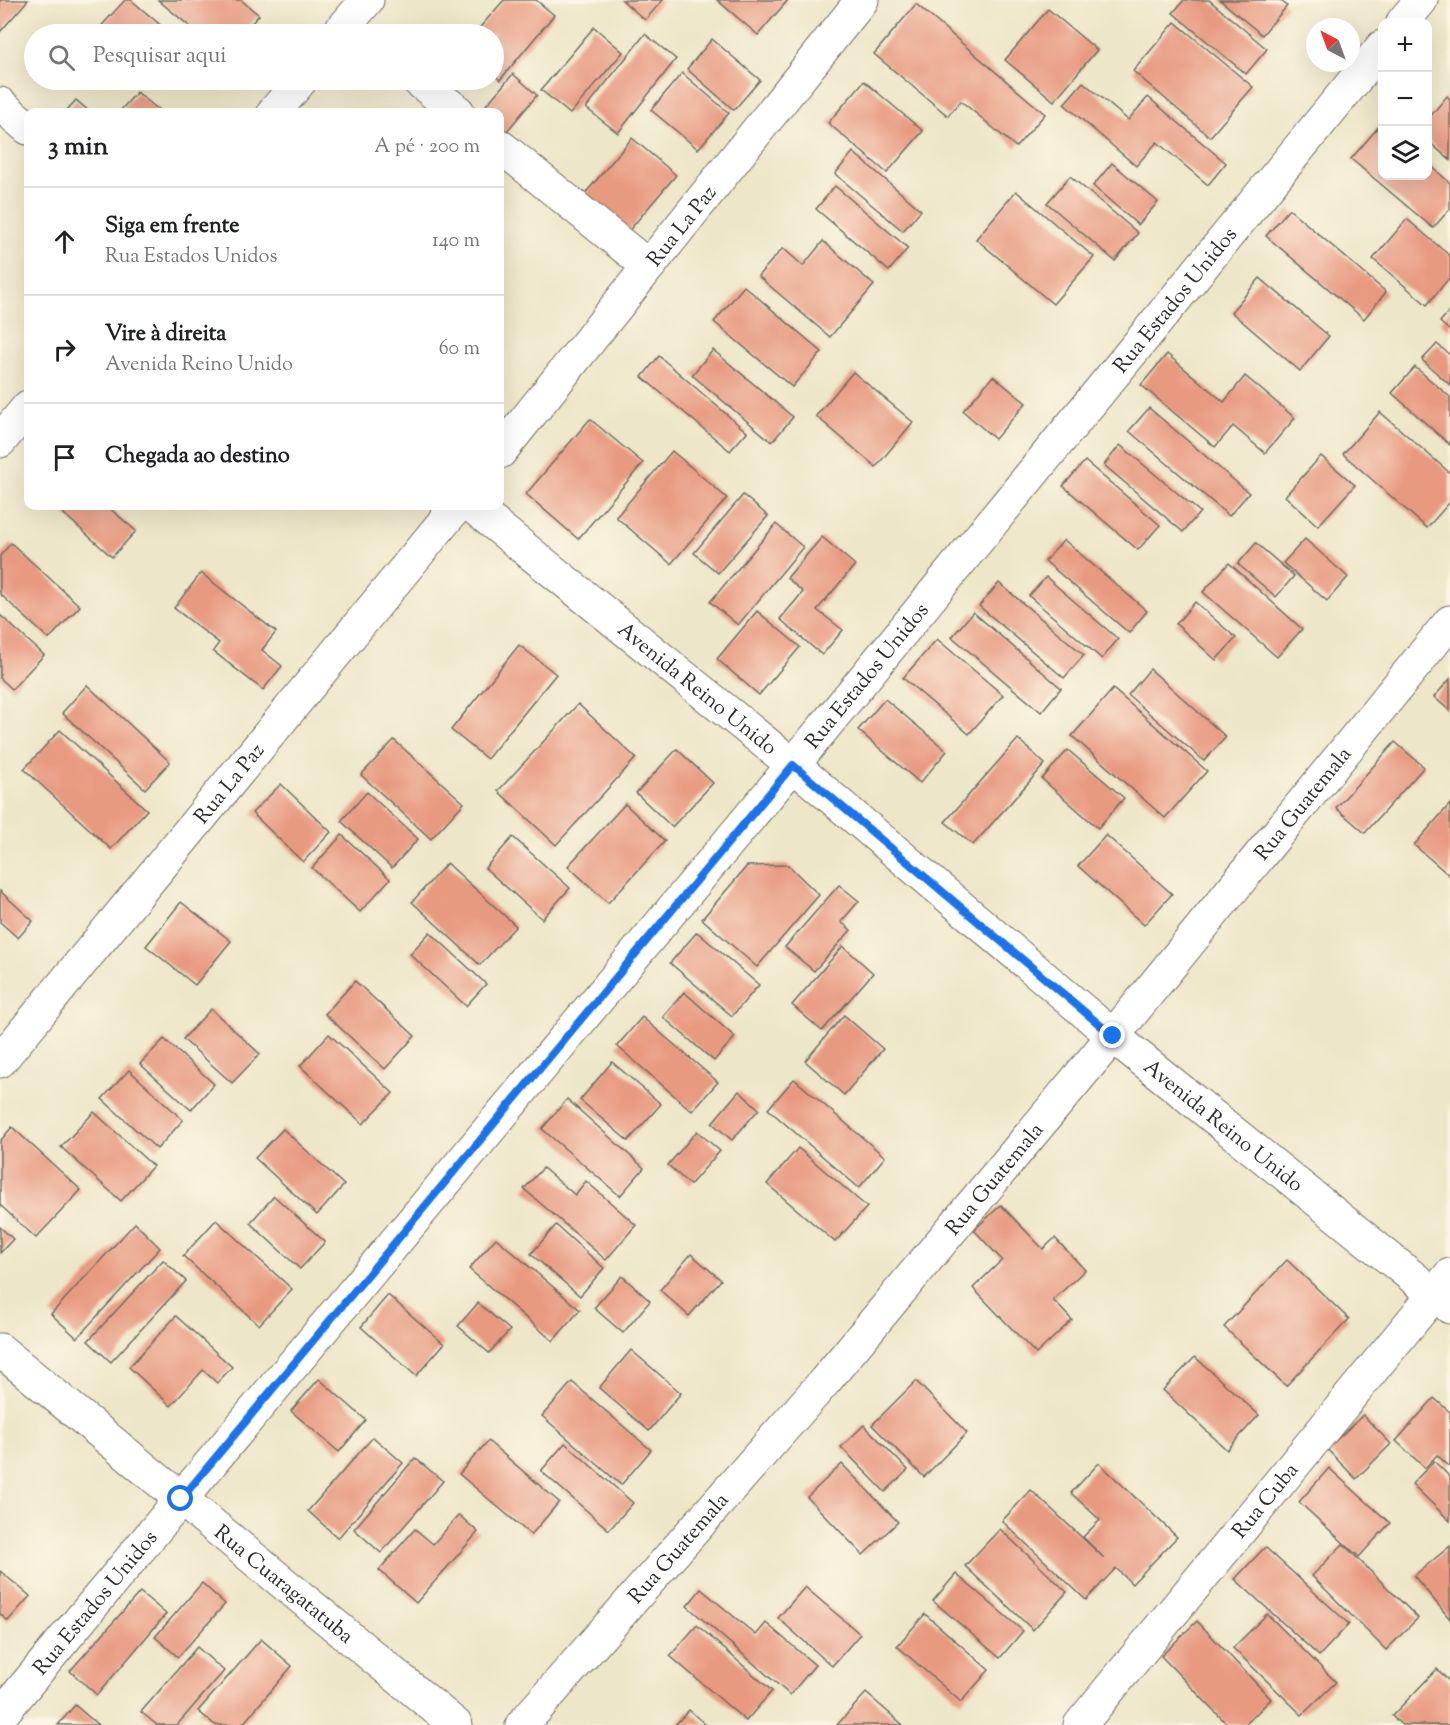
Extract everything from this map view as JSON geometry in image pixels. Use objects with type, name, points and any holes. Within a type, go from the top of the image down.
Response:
[{"type":"street","name":"Rua La Paz","points":[[504,447],[862,0]]},
{"type":"street","points":[[1406,18],[1421,0]]},
{"type":"street","name":"Rua Estados Unidos","points":[[0,1716],[793,765],[1378,53]]},
{"type":"street","points":[[277,108],[293,90]]},
{"type":"street","points":[[430,90],[453,108]]},
{"type":"street","points":[[0,105],[24,125]]},
{"type":"street","points":[[504,149],[648,266]]},
{"type":"street","points":[[0,441],[24,412]]},
{"type":"street","name":"Rua La Paz","points":[[0,1061],[454,510]]},
{"type":"street","name":"Avenida Reino Unido","points":[[477,510],[793,765],[1113,1036],[1445,1292]]},
{"type":"street","name":"Rua Guatemala","points":[[522,1725],[825,1382],[1113,1036],[1450,622]]},
{"type":"street","name":"Rua Cuba","points":[[1080,1725],[1445,1292]]},
{"type":"street","name":"Rua Cuaragatatuba","points":[[0,1350],[456,1725]]},
{"type":"building","points":[[0,0],[28,0],[0,32]]},
{"type":"building","points":[[125,0],[131,0],[159,24],[103,24]]},
{"type":"building","points":[[158,0],[241,0],[259,15],[251,24],[187,24]]},
{"type":"building","points":[[504,0],[536,0],[554,15],[504,75],[504,24],[483,24]]},
{"type":"building","points":[[622,0],[663,0],[645,20]]},
{"type":"building","points":[[717,0],[788,0],[758,35]]},
{"type":"building","points":[[1184,0],[1209,0],[1267,49],[1246,74],[1173,13]]},
{"type":"building","points":[[1220,0],[1280,0],[1287,6],[1262,35]]},
{"type":"building","points":[[916,4],[1045,114],[1016,147],[961,101],[948,116],[874,54]]},
{"type":"building","points":[[1048,9],[1097,50],[1054,101],[1005,60]]},
{"type":"building","points":[[1175,22],[1253,87],[1210,137],[1133,71]]},
{"type":"building","points":[[594,27],[623,52],[570,114],[541,90]]},
{"type":"building","points":[[645,34],[676,59],[618,133],[586,108]]},
{"type":"building","points":[[712,39],[760,80],[734,110],[687,69]]},
{"type":"building","points":[[682,73],[729,113],[698,149],[651,110]]},
{"type":"building","points":[[513,74],[537,95],[504,135],[504,108],[483,108],[499,90],[504,90],[504,84]]},
{"type":"building","points":[[864,81],[923,131],[887,173],[828,123]]},
{"type":"building","points":[[1083,82],[1128,120],[1148,97],[1226,163],[1208,185],[1157,142],[1136,166],[1064,104]]},
{"type":"building","points":[[137,92],[156,108],[123,108]]},
{"type":"building","points":[[1447,96],[1450,99],[1450,160],[1432,144],[1432,114]]},
{"type":"building","points":[[76,100],[85,108],[69,108]]},
{"type":"building","points":[[1378,128],[1378,180],[1432,180],[1432,167],[1450,183],[1450,209],[1433,228],[1351,159]]},
{"type":"building","points":[[632,138],[676,175],[627,233],[583,196]]},
{"type":"building","points":[[853,152],[921,210],[903,231],[835,174]]},
{"type":"building","points":[[1112,163],[1158,202],[1138,225],[1093,186]]},
{"type":"building","points":[[1070,176],[1138,233],[1115,261],[1047,203]]},
{"type":"building","points":[[835,186],[908,248],[889,271],[816,209]]},
{"type":"building","points":[[1016,191],[1094,257],[1053,304],[976,239]]},
{"type":"building","points":[[1289,209],[1386,292],[1364,319],[1266,236]]},
{"type":"building","points":[[1407,219],[1450,256],[1450,277],[1427,305],[1373,259]]},
{"type":"building","points":[[823,241],[874,285],[830,337],[758,276],[783,248],[803,266]]},
{"type":"building","points":[[1260,278],[1329,336],[1300,371],[1231,312]]},
{"type":"building","points":[[744,286],[822,352],[792,387],[714,322]]},
{"type":"building","points":[[1450,310],[1450,331],[1440,322]]},
{"type":"building","points":[[1437,344],[1450,355],[1450,385],[1422,360]]},
{"type":"building","points":[[713,350],[793,417],[772,442],[692,375]]},
{"type":"building","points":[[1167,354],[1224,402],[1245,376],[1295,418],[1265,453],[1233,426],[1215,447],[1141,385]]},
{"type":"building","points":[[659,356],[747,432],[730,451],[642,377]]},
{"type":"building","points":[[1415,367],[1450,397],[1450,445],[1392,393]]},
{"type":"building","points":[[853,372],[913,422],[876,467],[816,416]]},
{"type":"building","points":[[993,376],[1026,403],[995,439],[963,411]]},
{"type":"building","points":[[1149,408],[1249,493],[1229,516],[1129,431]]},
{"type":"building","points":[[1380,412],[1450,473],[1450,502],[1427,528],[1343,454]]},
{"type":"building","points":[[590,419],[643,463],[578,539],[526,494]]},
{"type":"building","points":[[1120,445],[1200,512],[1183,532],[1104,465]]},
{"type":"building","points":[[672,451],[727,498],[671,564],[616,517]]},
{"type":"building","points":[[1321,456],[1355,485],[1318,526],[1285,496]]},
{"type":"building","points":[[1085,461],[1160,525],[1138,550],[1063,486]]},
{"type":"building","points":[[743,495],[768,516],[718,573],[694,553]]},
{"type":"building","points":[[59,510],[112,510],[136,531],[112,557]]},
{"type":"building","points":[[776,524],[803,547],[738,625],[710,602]]},
{"type":"building","points":[[822,537],[855,565],[817,610],[843,630],[822,655],[780,619],[803,592],[787,578]]},
{"type":"building","points":[[1305,539],[1348,577],[1327,601],[1283,563]]},
{"type":"building","points":[[1064,540],[1147,611],[1129,633],[1045,561]]},
{"type":"building","points":[[11,543],[80,606],[49,639],[0,594],[0,556]]},
{"type":"building","points":[[1256,543],[1294,576],[1276,597],[1238,564]]},
{"type":"building","points":[[1229,563],[1302,629],[1277,657],[1203,592]]},
{"type":"building","points":[[201,573],[276,632],[262,650],[282,666],[263,690],[213,651],[219,643],[174,608]]},
{"type":"building","points":[[1046,577],[1118,639],[1102,659],[1029,596]]},
{"type":"building","points":[[999,583],[1084,655],[1064,678],[979,606]]},
{"type":"building","points":[[1195,602],[1236,638],[1216,660],[1176,624]]},
{"type":"building","points":[[757,611],[800,647],[759,695],[717,659]]},
{"type":"building","points":[[973,612],[1061,688],[1041,712],[952,637]]},
{"type":"building","points":[[0,615],[44,655],[12,689],[0,678]]},
{"type":"building","points":[[937,639],[1003,695],[969,734],[903,678]]},
{"type":"building","points":[[519,645],[556,674],[487,759],[451,730]]},
{"type":"building","points":[[1150,669],[1226,737],[1204,761],[1128,695]]},
{"type":"building","points":[[1450,679],[1450,711],[1434,697]]},
{"type":"building","points":[[87,685],[170,762],[145,789],[62,713]]},
{"type":"building","points":[[1113,689],[1207,771],[1165,818],[1072,736]]},
{"type":"building","points":[[885,699],[947,751],[920,783],[858,730]]},
{"type":"building","points":[[578,704],[636,758],[556,845],[498,791]]},
{"type":"building","points":[[60,730],[147,810],[111,849],[24,769]]},
{"type":"building","points":[[1018,739],[1045,764],[973,845],[945,822]]},
{"type":"building","points":[[394,740],[464,803],[431,839],[361,775]]},
{"type":"building","points":[[1395,742],[1424,767],[1365,833],[1336,808]]},
{"type":"building","points":[[677,749],[713,783],[672,827],[636,793]]},
{"type":"building","points":[[1068,750],[1124,798],[1098,828],[1042,779]]},
{"type":"building","points":[[281,784],[331,832],[303,862],[252,813]]},
{"type":"building","points":[[367,792],[418,839],[392,868],[341,821]]},
{"type":"building","points":[[625,804],[665,841],[608,903],[568,866]]},
{"type":"building","points":[[1450,804],[1450,876],[1414,845]]},
{"type":"building","points":[[342,835],[390,879],[360,912],[312,868]]},
{"type":"building","points":[[1106,835],[1172,894],[1144,925],[1078,866]]},
{"type":"building","points":[[513,837],[570,888],[542,919],[485,868]]},
{"type":"building","points":[[447,863],[516,926],[480,965],[412,902]]},
{"type":"building","points":[[788,865],[819,895],[757,967],[702,919],[747,866]]},
{"type":"building","points":[[839,885],[859,901],[841,922],[851,930],[814,971],[785,947]]},
{"type":"building","points":[[0,891],[33,921],[18,938],[0,922]]},
{"type":"building","points":[[181,902],[231,941],[195,985],[146,946]]},
{"type":"building","points":[[430,932],[486,984],[466,1006],[410,954]]},
{"type":"building","points":[[697,932],[759,985],[732,1016],[670,963]]},
{"type":"building","points":[[843,946],[873,973],[822,1031],[792,1005]]},
{"type":"building","points":[[355,981],[415,1036],[385,1069],[325,1014]]},
{"type":"building","points":[[684,992],[735,1037],[714,1061],[663,1017]]},
{"type":"building","points":[[211,1009],[260,1054],[232,1083],[183,1039]]},
{"type":"building","points":[[844,1015],[883,1049],[844,1095],[805,1061]]},
{"type":"building","points":[[642,1017],[718,1082],[692,1111],[617,1046]]},
{"type":"building","points":[[329,1034],[393,1093],[363,1124],[300,1066]]},
{"type":"building","points":[[164,1039],[214,1084],[191,1110],[140,1064]]},
{"type":"building","points":[[612,1062],[661,1104],[628,1141],[580,1100]]},
{"type":"building","points":[[129,1070],[183,1120],[157,1149],[102,1099]]},
{"type":"building","points":[[794,1079],[885,1157],[859,1188],[768,1109]]},
{"type":"building","points":[[739,1091],[759,1109],[732,1140],[712,1123]]},
{"type":"building","points":[[567,1099],[644,1168],[620,1196],[542,1129]]},
{"type":"building","points":[[94,1112],[153,1166],[121,1201],[61,1147]]},
{"type":"building","points":[[12,1127],[81,1190],[36,1238],[0,1205],[0,1141]]},
{"type":"building","points":[[283,1129],[344,1185],[317,1215],[255,1158]]},
{"type":"building","points":[[697,1131],[720,1151],[690,1185],[668,1165]]},
{"type":"building","points":[[798,1148],[867,1207],[835,1242],[767,1184]]},
{"type":"building","points":[[543,1168],[575,1195],[586,1181],[636,1225],[606,1260],[524,1189]]},
{"type":"building","points":[[274,1196],[325,1242],[300,1269],[250,1223]]},
{"type":"building","points":[[1001,1205],[1043,1249],[1055,1238],[1085,1270],[1053,1300],[1072,1320],[1036,1354],[973,1288],[1002,1260],[974,1230]]},
{"type":"building","points":[[216,1220],[292,1289],[259,1325],[183,1256]]},
{"type":"building","points":[[135,1223],[160,1248],[77,1338],[51,1314]]},
{"type":"building","points":[[556,1225],[604,1268],[580,1296],[531,1254]]},
{"type":"building","points":[[0,1227],[13,1239],[0,1253]]},
{"type":"building","points":[[496,1238],[580,1310],[553,1341],[469,1269]]},
{"type":"building","points":[[691,1254],[721,1280],[689,1316],[660,1290]]},
{"type":"building","points":[[163,1260],[186,1281],[111,1362],[88,1341]]},
{"type":"building","points":[[1287,1260],[1349,1319],[1286,1386],[1224,1327]]},
{"type":"building","points":[[622,1276],[650,1301],[623,1333],[594,1308]]},
{"type":"building","points":[[388,1295],[444,1344],[416,1376],[361,1327]]},
{"type":"building","points":[[478,1303],[510,1330],[489,1353],[458,1326]]},
{"type":"building","points":[[176,1316],[232,1367],[217,1383],[203,1370],[171,1406],[129,1367]]},
{"type":"building","points":[[631,1350],[681,1393],[649,1431],[599,1388]]},
{"type":"building","points":[[1195,1357],[1259,1415],[1227,1450],[1163,1390]]},
{"type":"building","points":[[319,1379],[366,1420],[339,1452],[291,1411]]},
{"type":"building","points":[[916,1381],[967,1433],[924,1477],[872,1425]]},
{"type":"building","points":[[572,1382],[651,1450],[621,1485],[542,1416]]},
{"type":"building","points":[[1434,1398],[1450,1412],[1450,1467],[1437,1455],[1425,1468],[1396,1441]]},
{"type":"building","points":[[1363,1415],[1391,1444],[1356,1479],[1327,1449]]},
{"type":"building","points":[[864,1425],[908,1470],[885,1492],[841,1447]]},
{"type":"building","points":[[373,1437],[403,1463],[338,1538],[308,1511]]},
{"type":"building","points":[[488,1441],[559,1502],[531,1535],[459,1474]]},
{"type":"building","points":[[565,1443],[633,1503],[609,1530],[541,1471]]},
{"type":"building","points":[[415,1458],[443,1481],[381,1553],[354,1529]]},
{"type":"building","points":[[1434,1461],[1450,1477],[1450,1521],[1412,1484]]},
{"type":"building","points":[[1099,1463],[1177,1537],[1132,1584],[1116,1568],[1086,1600],[1002,1521],[1031,1490],[1104,1558],[1083,1537],[1100,1520],[1071,1493]]},
{"type":"building","points":[[842,1464],[898,1522],[863,1555],[807,1497]]},
{"type":"building","points":[[1329,1468],[1390,1523],[1359,1557],[1299,1502]]},
{"type":"building","points":[[459,1515],[478,1532],[416,1603],[379,1570],[415,1529],[433,1544]]},
{"type":"building","points":[[1000,1529],[1067,1592],[1033,1630],[965,1566]]},
{"type":"building","points":[[1343,1544],[1418,1618],[1386,1650],[1312,1576]]},
{"type":"building","points":[[1450,1546],[1450,1619],[1414,1576]]},
{"type":"building","points":[[1265,1547],[1349,1624],[1319,1656],[1235,1579]]},
{"type":"building","points":[[0,1571],[30,1596],[8,1621],[0,1614]]},
{"type":"building","points":[[956,1574],[1023,1631],[1000,1658],[933,1601]]},
{"type":"building","points":[[202,1583],[225,1604],[178,1657],[155,1637]]},
{"type":"building","points":[[805,1587],[860,1634],[832,1666],[778,1618]]},
{"type":"building","points":[[701,1589],[756,1635],[766,1623],[815,1665],[790,1695],[687,1606]]},
{"type":"building","points":[[140,1592],[166,1614],[97,1695],[70,1671]]},
{"type":"building","points":[[925,1614],[989,1670],[961,1702],[897,1646]]},
{"type":"building","points":[[1267,1614],[1336,1682],[1302,1715],[1233,1648]]},
{"type":"building","points":[[1197,1621],[1271,1699],[1245,1725],[1228,1725],[1161,1656]]},
{"type":"building","points":[[697,1625],[772,1691],[746,1721],[670,1656]]},
{"type":"building","points":[[261,1639],[292,1666],[242,1725],[215,1725],[198,1711]]},
{"type":"building","points":[[197,1647],[224,1671],[177,1725],[157,1725],[141,1712]]},
{"type":"building","points":[[1437,1669],[1450,1682],[1450,1725],[1402,1725],[1392,1716]]},
{"type":"building","points":[[866,1693],[903,1725],[837,1725]]},
{"type":"building","points":[[75,1705],[98,1725],[58,1725]]},
{"type":"building","points":[[689,1710],[706,1725],[675,1725]]},
{"type":"route","points":[[181,1499],[793,765],[1113,1036]]}]
